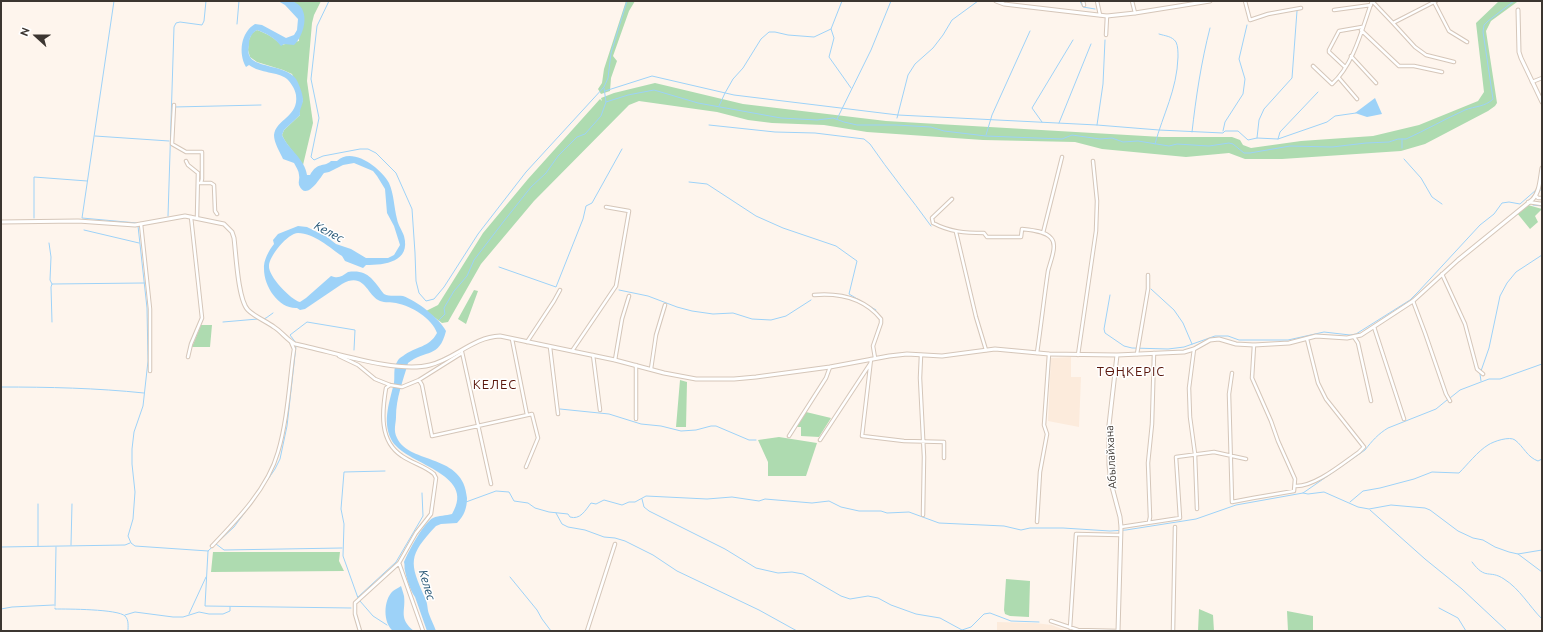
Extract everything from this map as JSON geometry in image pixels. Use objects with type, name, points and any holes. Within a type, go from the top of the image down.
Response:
[{"type":"main road","points":[[996,1],[1100,16],[1135,13],[1210,1]]},
{"type":"main road","points":[[1518,10],[1519,52],[1542,102]]},
{"type":"main road","points":[[1,222],[78,221],[138,224],[174,217],[190,216],[224,224],[232,232],[241,291],[245,306],[252,313],[274,327],[291,342],[359,359],[391,365],[414,367],[429,365],[462,351],[472,343],[493,336],[593,355],[696,379],[734,379],[830,367],[907,354],[942,356],[995,349],[1037,354],[1137,354],[1184,352],[1194,349],[1210,340],[1218,339],[1236,344],[1254,345],[1289,343],[1321,336],[1354,337],[1365,333],[1412,301],[1503,222],[1528,202],[1539,197],[1542,168]]},
{"type":"main road","name":"Абылайхана","points":[[1116,354],[1109,426],[1109,457],[1111,483],[1120,517],[1121,527],[1118,631]]},
{"type":"street","points":[[1083,1],[1084,5]]},
{"type":"street","points":[[1096,1],[1100,16]]},
{"type":"street","points":[[1132,1],[1135,13]]},
{"type":"street","points":[[1245,1],[1250,20],[1268,14],[1301,8]]},
{"type":"street","points":[[1313,66],[1332,84],[1339,78],[1351,56],[1372,1]]},
{"type":"street","points":[[1372,1],[1415,47],[1426,55],[1454,62]]},
{"type":"street","points":[[1393,23],[1435,2],[1449,31],[1467,42]]},
{"type":"street","points":[[1334,10],[1371,5]]},
{"type":"street","points":[[1106,35],[1107,16]]},
{"type":"street","points":[[1345,67],[1329,52],[1329,50],[1339,30],[1362,29],[1399,66],[1414,66],[1442,72]]},
{"type":"street","points":[[1351,56],[1376,83]]},
{"type":"street","points":[[1339,78],[1357,99]]},
{"type":"street","points":[[1532,82],[1536,79],[1542,78]]},
{"type":"street","points":[[174,106],[172,144],[186,152],[202,152],[202,179],[199,183]]},
{"type":"street","points":[[1043,233],[1062,157]]},
{"type":"street","points":[[186,161],[188,165],[198,173],[199,183],[197,217]]},
{"type":"street","points":[[1078,355],[1096,231],[1097,201],[1093,161]]},
{"type":"street","points":[[199,183],[211,183],[214,185],[215,211],[217,214]]},
{"type":"street","points":[[1535,202],[1539,197]]},
{"type":"street","points":[[952,199],[932,218],[933,223],[956,232],[984,233],[987,237],[1022,238],[1022,229],[1043,233],[1052,239],[1054,245],[1048,270],[1037,354]]},
{"type":"street","points":[[1528,202],[1542,204]]},
{"type":"street","points":[[572,351],[616,286],[629,211],[606,207]]},
{"type":"street","points":[[188,357],[191,344],[202,318],[190,216]]},
{"type":"street","points":[[138,224],[150,309],[150,371]]},
{"type":"street","points":[[956,232],[976,317],[986,350]]},
{"type":"street","points":[[1442,274],[1465,324],[1478,369],[1484,374]]},
{"type":"street","points":[[1137,354],[1148,288],[1148,275]]},
{"type":"street","points":[[527,342],[560,290]]},
{"type":"street","points":[[814,295],[831,294],[851,298],[876,313],[881,319],[874,339],[873,359],[820,440]]},
{"type":"street","points":[[615,360],[622,319],[629,296]]},
{"type":"street","points":[[1412,301],[1450,400]]},
{"type":"street","points":[[651,369],[656,335],[664,305]]},
{"type":"street","points":[[1374,327],[1404,419]]},
{"type":"street","points":[[1354,337],[1358,343],[1371,401]]},
{"type":"street","points":[[512,339],[527,415]]},
{"type":"street","points":[[1296,486],[1305,485],[1325,475],[1364,447],[1326,399],[1318,383],[1307,339]]},
{"type":"street","points":[[212,546],[238,519],[264,483],[278,454],[282,440],[294,349],[291,342]]},
{"type":"street","points":[[1232,373],[1229,394],[1232,502],[1294,491],[1296,486],[1295,479],[1252,378],[1254,345]]},
{"type":"street","points":[[550,346],[558,414]]},
{"type":"street","points":[[1194,349],[1189,388],[1197,509]]},
{"type":"street","points":[[326,350],[351,361],[370,375],[383,382],[402,387],[419,380],[462,351],[491,484]]},
{"type":"street","points":[[1149,522],[1148,463],[1152,424],[1154,353]]},
{"type":"street","points":[[1037,522],[1040,472],[1047,434],[1044,425],[1049,354]]},
{"type":"street","points":[[593,355],[600,410]]},
{"type":"street","points":[[921,355],[920,378],[924,442],[923,515]]},
{"type":"street","points":[[441,361],[443,365]]},
{"type":"street","points":[[870,364],[862,436],[904,441],[944,442],[944,458]]},
{"type":"street","points":[[636,365],[636,419]]},
{"type":"street","points":[[788,436],[826,378],[830,367]]},
{"type":"street","points":[[419,380],[422,385],[432,436],[532,414],[538,438],[526,467]]},
{"type":"street","points":[[360,631],[355,614],[355,603],[399,563],[416,533],[431,514],[436,478],[431,471],[401,456],[389,443],[386,436],[383,415],[386,388],[383,382]]},
{"type":"street","points":[[386,388],[390,385]]},
{"type":"street","points":[[1121,527],[1180,518],[1176,457],[1214,452],[1246,459]]},
{"type":"street","points":[[1173,631],[1175,527]]},
{"type":"street","points":[[1070,628],[1076,534],[1121,534]]},
{"type":"street","points":[[587,631],[615,544]]},
{"type":"street","points":[[399,563],[423,631]]},
{"type":"street","points":[[1051,621],[1078,630],[1118,631]]},
{"type":"shaded area","points":[[1071,357],[1071,377],[1081,377],[1079,427],[1048,421],[1051,358]]},
{"type":"shaded area","points":[[997,622],[1052,625],[1067,631],[997,631]]},
{"type":"green space","points":[[292,1],[321,1],[312,23],[307,81],[313,123],[303,165],[282,135],[284,130],[300,115],[299,111],[303,100],[292,74],[257,62],[250,57],[248,50],[249,40],[252,33],[257,30],[270,36],[281,45],[299,41],[300,7]]},
{"type":"green space","points":[[626,1],[635,1],[629,11],[613,56],[617,61],[611,78],[610,91],[601,94],[598,89],[602,83],[604,69]]},
{"type":"green space","points":[[1499,1],[1517,2],[1491,21],[1486,31],[1497,103],[1488,111],[1425,144],[1401,151],[1282,159],[1245,159],[1229,153],[1186,157],[1102,149],[1075,142],[983,140],[867,132],[824,125],[772,123],[748,120],[717,112],[639,101],[629,105],[534,201],[481,264],[448,322],[442,323],[426,311],[438,305],[483,233],[528,179],[600,99],[602,101],[601,98],[614,93],[655,83],[743,104],[886,121],[1162,137],[1232,137],[1240,140],[1243,145],[1251,148],[1301,141],[1373,136],[1419,125],[1478,101],[1484,92],[1476,23]]},
{"type":"green space","points":[[1528,205],[1542,209],[1535,216],[1538,222],[1530,229],[1517,213]]},
{"type":"green space","points":[[474,290],[478,291],[466,324],[458,319]]},
{"type":"green space","points":[[201,325],[212,325],[210,347],[192,347]]},
{"type":"green space","points":[[680,380],[687,382],[686,427],[676,427]]},
{"type":"green space","points":[[806,412],[831,418],[819,437],[801,436],[801,427],[797,427]]},
{"type":"green space","points":[[779,437],[817,443],[806,476],[768,476],[768,462],[758,440]]},
{"type":"green space","points":[[213,552],[340,552],[339,561],[344,571],[211,572]]},
{"type":"green space","points":[[1006,579],[1030,581],[1029,617],[1010,616],[1005,614]]},
{"type":"green space","points":[[1199,609],[1213,615],[1214,631],[1198,631]]},
{"type":"green space","points":[[1287,611],[1313,616],[1313,631],[1288,631]]},
{"type":"water","name":"Келес","points":[[278,1],[291,1],[298,4],[302,9],[304,21],[301,35],[298,40],[294,45],[284,44],[281,46],[270,36],[257,30],[250,38],[248,51],[250,57],[254,61],[286,71],[296,79],[300,86],[303,100],[300,115],[284,130],[282,135],[300,159],[306,169],[307,175],[310,175],[318,166],[350,156],[358,157],[366,161],[380,171],[391,187],[396,215],[404,236],[405,245],[404,252],[395,260],[388,263],[366,265],[363,268],[345,261],[342,256],[316,238],[310,235],[298,233],[284,241],[272,257],[269,266],[272,276],[291,297],[300,302],[331,276],[338,277],[348,272],[361,272],[377,284],[384,294],[403,296],[421,306],[443,326],[446,331],[440,346],[436,350],[408,363],[398,396],[395,427],[397,438],[404,446],[413,452],[447,466],[457,473],[464,484],[467,498],[465,512],[462,518],[457,523],[441,524],[436,526],[420,545],[414,560],[416,576],[436,631],[427,631],[408,581],[404,562],[409,551],[429,521],[435,517],[452,514],[457,500],[455,488],[436,470],[409,456],[398,448],[388,432],[387,418],[397,361],[408,353],[430,342],[437,333],[431,322],[414,310],[396,303],[380,301],[361,282],[356,280],[342,284],[305,309],[300,310],[284,305],[279,301],[270,290],[265,276],[264,263],[268,252],[274,244],[273,240],[278,234],[298,226],[307,227],[327,237],[336,244],[351,249],[366,258],[388,258],[394,255],[400,245],[394,226],[387,213],[385,189],[373,171],[354,163],[343,165],[324,173],[313,187],[305,191],[302,190],[299,185],[299,174],[294,163],[283,159],[276,144],[274,135],[279,125],[294,108],[296,102],[295,91],[293,86],[283,76],[259,70],[249,65],[246,67],[242,56],[242,43],[244,37],[250,28],[255,24],[262,25],[286,38],[294,35],[297,30],[298,19],[285,5]]},
{"type":"water","points":[[1375,98],[1382,114],[1367,117],[1355,113]]},
{"type":"water","points":[[401,586],[404,596],[404,618],[414,631],[393,631],[387,623],[387,600],[393,591]]},
{"type":"waterway","points":[[114,1],[82,218],[137,223]]},
{"type":"waterway","points":[[168,216],[174,27],[176,23],[180,22],[202,25],[204,21],[206,1]]},
{"type":"waterway","points":[[237,24],[239,1]]},
{"type":"waterway","points":[[329,1],[317,26],[311,79],[319,118],[311,157],[314,160],[323,156],[360,149],[368,149],[376,153],[396,173],[412,209],[416,281],[419,293],[426,301],[434,299],[444,287],[478,234],[526,172],[604,87],[608,78],[611,53],[627,1]]},
{"type":"waterway","points":[[842,1],[831,29],[834,38],[829,57],[851,88]]},
{"type":"waterway","points":[[837,119],[871,50],[891,1]]},
{"type":"waterway","points":[[897,118],[908,75],[915,64],[933,48],[952,20],[978,1]]},
{"type":"waterway","points":[[1080,1],[1083,7],[1095,9]]},
{"type":"waterway","points":[[606,102],[628,95],[654,90],[698,103],[781,118],[817,120],[833,118],[857,125],[931,127],[944,131],[986,136],[1062,139],[1072,135],[1100,139],[1112,138],[1123,142],[1138,141],[1169,146],[1177,144],[1209,146],[1229,143],[1233,144],[1244,153],[1290,146],[1332,147],[1389,142],[1398,139],[1406,139],[1465,110],[1483,105],[1493,99],[1483,32],[1484,25],[1514,1]]},
{"type":"waterway","points":[[1257,138],[1259,120],[1264,109],[1292,78],[1297,11]]},
{"type":"waterway","points":[[1223,131],[1225,122],[1243,94],[1245,79],[1239,59],[1247,25]]},
{"type":"waterway","points":[[1192,132],[1199,80],[1210,28]]},
{"type":"waterway","points":[[719,106],[733,79],[743,68],[761,39],[769,32],[814,37],[831,29]]},
{"type":"waterway","points":[[986,135],[992,115],[1030,31]]},
{"type":"waterway","points":[[1155,144],[1175,80],[1178,57],[1176,42],[1170,37],[1159,34]]},
{"type":"waterway","points":[[1042,122],[1032,108],[1073,40]]},
{"type":"waterway","points":[[1097,125],[1103,84],[1105,40]]},
{"type":"waterway","points":[[1059,123],[1091,44]]},
{"type":"waterway","points":[[605,91],[652,76],[734,95],[898,115],[1097,125],[1159,130],[1223,133],[1225,131],[1238,131],[1248,140],[1257,138],[1278,139],[1327,122],[1335,116],[1356,113]]},
{"type":"waterway","points":[[439,320],[445,314],[444,308],[454,291],[467,276],[474,260],[504,221],[531,187],[546,173],[558,156],[577,137],[585,134],[601,116],[606,102],[604,88]]},
{"type":"waterway","points":[[1278,139],[1280,132],[1318,92]]},
{"type":"waterway","points":[[174,107],[261,105]]},
{"type":"waterway","points":[[709,125],[775,132],[815,133],[864,139],[870,144],[931,226]]},
{"type":"waterway","points":[[95,136],[169,141]]},
{"type":"waterway","points":[[1402,139],[1402,148]]},
{"type":"waterway","points":[[499,267],[556,287],[583,219],[586,206],[592,203],[622,149]]},
{"type":"waterway","points":[[1404,159],[1421,178],[1432,197],[1442,204]]},
{"type":"waterway","points":[[34,218],[34,177],[87,181]]},
{"type":"waterway","points":[[689,182],[707,184],[756,216],[783,228],[836,246],[857,261],[849,294],[876,310]]},
{"type":"waterway","points":[[1110,295],[1104,329],[1105,333],[1124,346],[1132,348],[1168,349],[1184,347],[1215,336],[1228,336],[1239,340],[1288,340],[1324,332],[1350,335],[1356,334],[1410,300],[1480,225],[1494,214],[1502,203],[1509,202],[1520,204],[1536,190]]},
{"type":"waterway","points":[[1533,205],[1542,206]]},
{"type":"waterway","points":[[138,226],[147,308],[148,361],[143,406],[134,432],[132,449],[135,492],[133,519],[128,536],[131,543],[135,546],[208,551]]},
{"type":"waterway","points":[[84,230],[139,243]]},
{"type":"waterway","points":[[49,243],[51,257],[50,280],[52,284]]},
{"type":"waterway","points":[[1481,371],[1489,348],[1500,296],[1507,283],[1516,272],[1542,255]]},
{"type":"waterway","points":[[52,322],[52,284],[144,283]]},
{"type":"waterway","points":[[1151,289],[1174,310],[1183,323],[1192,344]]},
{"type":"waterway","points":[[619,290],[648,296],[692,311],[713,314],[733,313],[752,319],[771,320],[786,316],[811,300]]},
{"type":"waterway","points":[[263,319],[273,313]]},
{"type":"waterway","points":[[223,322],[258,319]]},
{"type":"waterway","points":[[296,343],[290,335],[307,322],[355,330],[354,350]]},
{"type":"waterway","points":[[262,488],[280,459],[287,426],[296,346]]},
{"type":"waterway","points":[[1450,398],[1460,390],[1489,379],[1500,379],[1542,364]]},
{"type":"waterway","points":[[1480,374],[1481,381]]},
{"type":"waterway","points":[[1,387],[72,388],[144,393]]},
{"type":"waterway","points":[[466,502],[496,491],[509,492],[514,501],[528,503],[535,508],[549,512],[568,514],[570,517],[574,518],[582,514],[591,503],[596,504],[604,500],[622,505],[629,502],[635,502],[646,496],[707,499],[732,497],[759,501],[765,499],[812,503],[829,501],[841,507],[859,511],[881,511],[887,513],[909,512],[939,523],[1004,526],[1021,530],[1030,528],[1063,528],[1110,531],[1126,530],[1196,519],[1236,505],[1303,493],[1365,450],[1384,430],[1436,409],[1447,400]]},
{"type":"waterway","points":[[560,409],[609,414],[641,424],[661,426],[681,431],[716,426],[749,440],[756,440]]},
{"type":"waterway","points":[[1350,502],[1363,491],[1414,479],[1432,472],[1459,473],[1484,448],[1491,443],[1502,440],[1513,439],[1531,457],[1538,461],[1542,459]]},
{"type":"waterway","points":[[358,598],[343,556],[344,524],[341,509],[344,472],[385,471]]},
{"type":"waterway","points":[[1303,493],[1308,494],[1324,492],[1358,507],[1369,509],[1391,505],[1425,508],[1430,510],[1458,531],[1473,538],[1483,540],[1495,547],[1518,554],[1542,550]]},
{"type":"waterway","points":[[358,597],[396,562],[423,516],[422,493]]},
{"type":"waterway","points":[[257,496],[234,527],[208,551],[205,606],[351,608]]},
{"type":"waterway","points":[[642,499],[644,507],[649,511],[725,549],[756,568],[778,573],[792,572],[803,574],[841,596],[850,599],[868,596],[878,598],[891,605],[916,614],[940,618],[962,630],[971,627],[984,614],[990,613],[1011,621],[1039,622]]},
{"type":"waterway","points":[[38,504],[38,546]]},
{"type":"waterway","points":[[71,545],[72,504]]},
{"type":"waterway","points":[[1370,510],[1425,559],[1462,589],[1507,631]]},
{"type":"waterway","points":[[556,513],[562,524],[568,527],[625,541],[653,555],[677,571],[759,610],[797,631]]},
{"type":"waterway","points":[[1,547],[125,545],[130,543]]},
{"type":"waterway","points":[[216,544],[224,550],[342,548]]},
{"type":"waterway","points":[[55,606],[56,547]]},
{"type":"waterway","points":[[1518,554],[1542,572]]},
{"type":"waterway","points":[[1472,562],[1484,573],[1499,576],[1510,583],[1542,619]]},
{"type":"waterway","points":[[189,614],[206,577]]},
{"type":"waterway","points":[[510,577],[537,610],[551,631]]},
{"type":"waterway","points":[[360,601],[373,616],[387,625]]},
{"type":"waterway","points":[[1,609],[54,605]]},
{"type":"waterway","points":[[125,615],[135,612],[173,617],[183,617],[199,612],[223,614],[230,611],[230,607]]},
{"type":"waterway","points":[[55,608],[103,611],[120,614],[125,616],[127,619],[128,631]]},
{"type":"waterway","points":[[1439,608],[1458,618],[1466,631]]},
{"type":"district","name":"ТӨҢКЕРІС","points":[[1131,372]]},
{"type":"district","name":"КЕЛЕС","points":[[495,385]]}]
